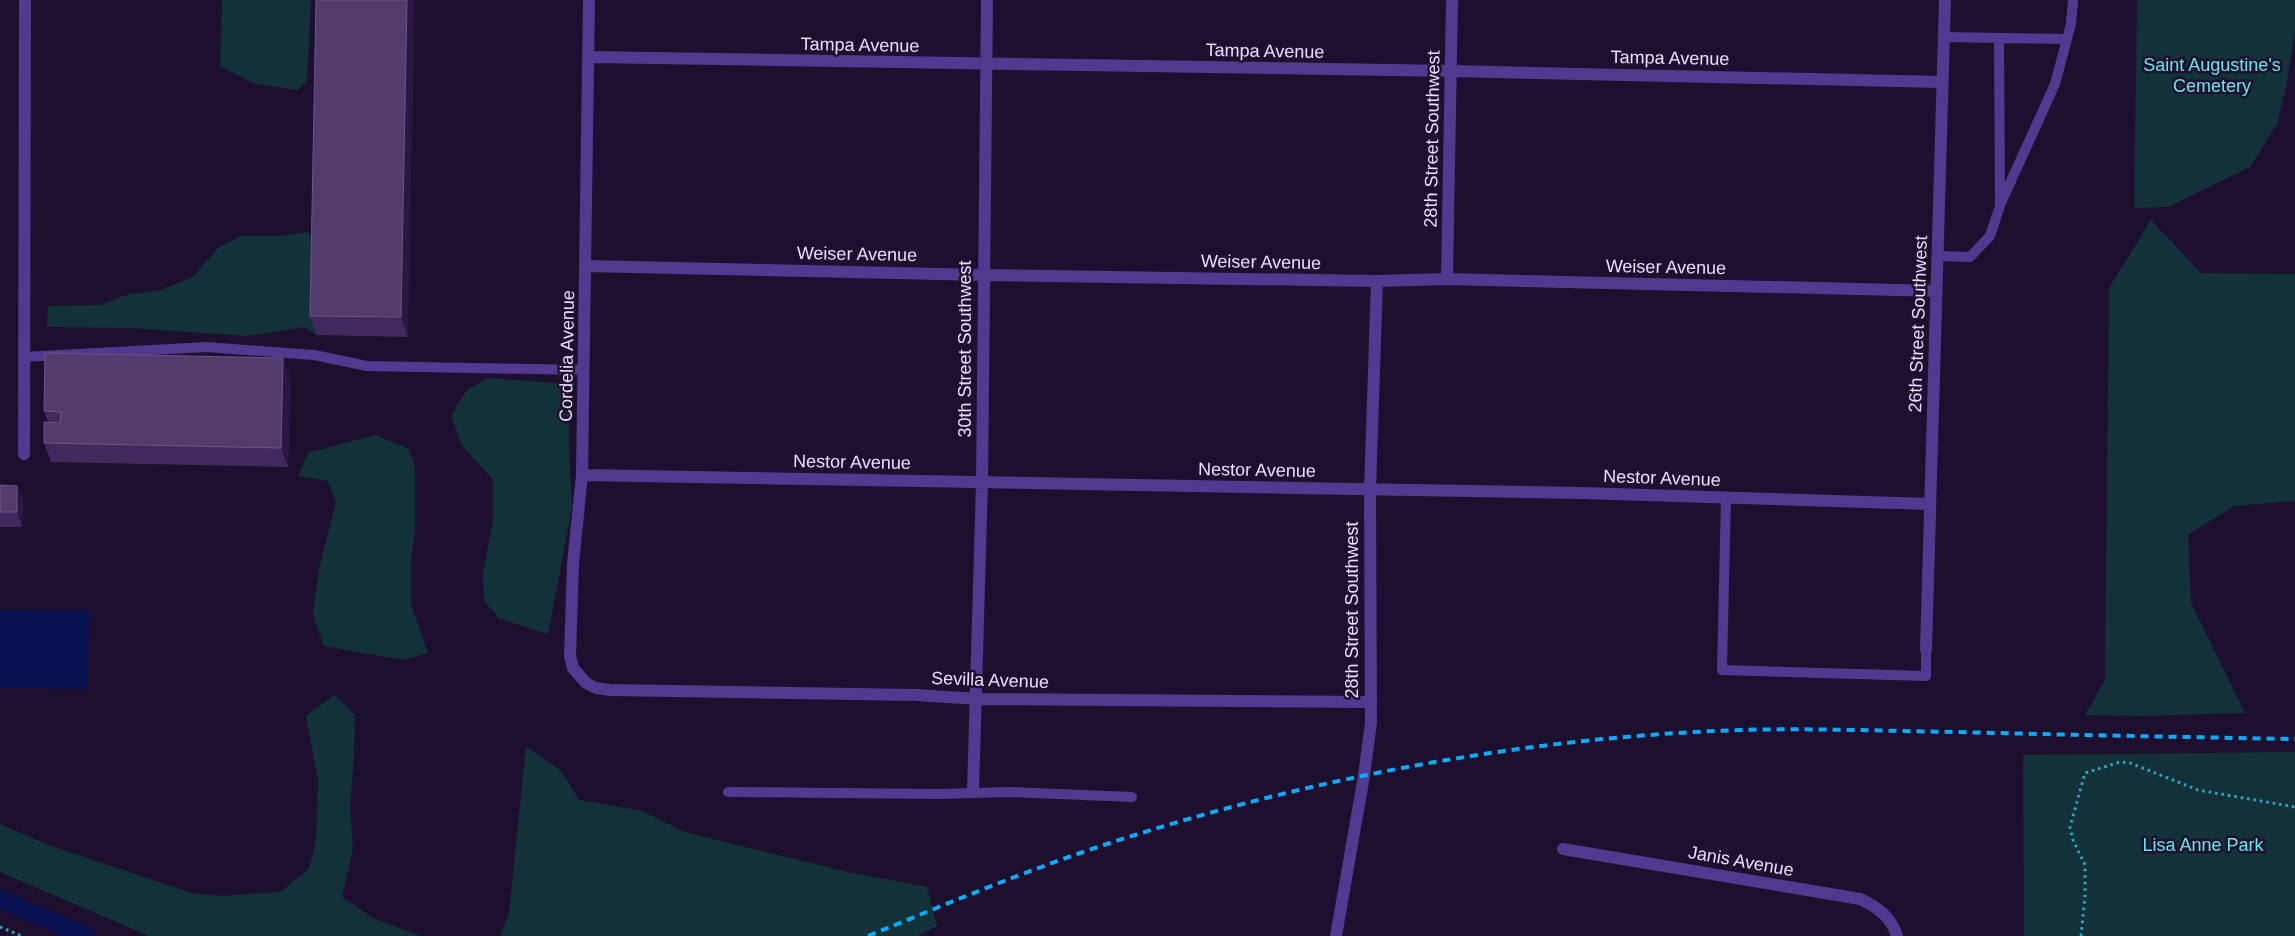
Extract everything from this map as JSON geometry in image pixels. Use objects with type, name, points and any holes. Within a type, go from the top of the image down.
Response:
[{"type":"street","points":[[24,454],[25,0]]},
{"type":"street","name":"Cordelia Avenue","points":[[589,0],[582,475],[573,564],[570,656],[573,668],[586,683],[596,688],[609,690]]},
{"type":"street","name":"30th Street Southwest","points":[[973,792],[978,699],[982,482],[987,0]]},
{"type":"street","name":"28th Street Southwest","points":[[1447,280],[1452,0]]},
{"type":"street","name":"26th Street Southwest","points":[[1926,649],[1938,256],[1941,82],[1945,0]]},
{"type":"street","name":"Tampa Avenue","points":[[589,57],[986,65],[1451,71],[1941,82]]},
{"type":"street","name":"Weiser Avenue","points":[[586,266],[983,275],[1377,281],[1447,280],[1936,291]]},
{"type":"street","name":"28th Street Southwest","points":[[1336,936],[1369,741],[1370,490],[1377,281]]},
{"type":"street","name":"Nestor Avenue","points":[[582,475],[1726,497],[1930,504]]},
{"type":"street","name":"Sevilla Avenue","points":[[609,690],[916,695],[978,699],[1369,702]]},
{"type":"street","name":"Janis Avenue","points":[[1563,850],[1860,899],[1877,907],[1884,913],[1895,928],[1897,936]]},
{"type":"lane","points":[[1938,256],[1970,257],[1990,236],[2000,206],[2055,84],[2071,24],[2073,0]]},
{"type":"lane","points":[[1944,37],[2067,39]]},
{"type":"lane","points":[[1999,38],[2000,206]]},
{"type":"lane","points":[[24,357],[206,347],[314,355],[367,366],[584,370]]},
{"type":"lane","points":[[1726,497],[1722,670],[1926,676],[1926,649]]},
{"type":"lane","points":[[728,792],[939,794],[973,792],[1132,797]]},
{"type":"path","points":[[2081,936],[2085,896],[2085,865],[2073,840],[2070,827],[2085,773],[2125,762],[2198,790],[2295,807]]},
{"type":"path","points":[[0,926],[22,936]]},
{"type":"green space","points":[[222,0],[311,0],[307,81],[298,90],[255,84],[220,66]]},
{"type":"green space","name":"Saint Augustine's Cemetery","points":[[2137,0],[2295,0],[2295,30],[2286,87],[2277,124],[2250,167],[2168,207],[2134,208]]},
{"type":"green space","points":[[2151,220],[2201,273],[2295,274],[2295,501],[2234,506],[2188,535],[2191,603],[2245,713],[2141,716],[2085,715],[2105,680],[2109,288]]},
{"type":"green space","points":[[306,232],[319,239],[317,335],[304,327],[247,336],[131,328],[47,327],[48,306],[100,305],[129,294],[158,291],[193,277],[218,248],[241,236],[279,236]]},
{"type":"green space","points":[[487,378],[569,384],[569,447],[572,508],[548,634],[498,618],[484,600],[483,573],[493,520],[493,479],[462,446],[451,416],[467,390]]},
{"type":"green space","points":[[375,435],[409,449],[415,467],[415,530],[411,561],[411,605],[428,653],[404,660],[324,646],[313,615],[319,569],[336,502],[328,481],[298,476],[308,453]]},
{"type":"green space","points":[[334,695],[355,715],[350,806],[353,849],[342,897],[373,918],[421,936],[149,936],[0,872],[0,824],[49,845],[192,893],[220,896],[280,892],[309,869],[316,840],[318,780],[306,716]]},
{"type":"green space","points":[[526,746],[561,771],[579,800],[642,811],[685,832],[848,872],[927,887],[937,926],[917,936],[500,936],[509,913]]},
{"type":"green space","name":"Lisa Anne Park","points":[[2295,752],[2295,936],[2024,936],[2023,755]]},
{"type":"shaded area","points":[[0,610],[89,611],[88,689],[0,688]]},
{"type":"building","points":[[316,0],[407,0],[401,317],[310,316]]},
{"type":"building","points":[[45,353],[283,358],[281,448],[44,443],[44,422],[60,423],[61,412],[44,411]]},
{"type":"building","points":[[0,485],[17,486],[17,512],[0,512]]},
{"type":"waterway","points":[[0,899],[87,936]]},
{"type":"railway","points":[[868,936],[1000,882],[1101,846],[1209,813],[1358,777],[1510,750],[1662,734],[1766,729],[2295,739]]}]
